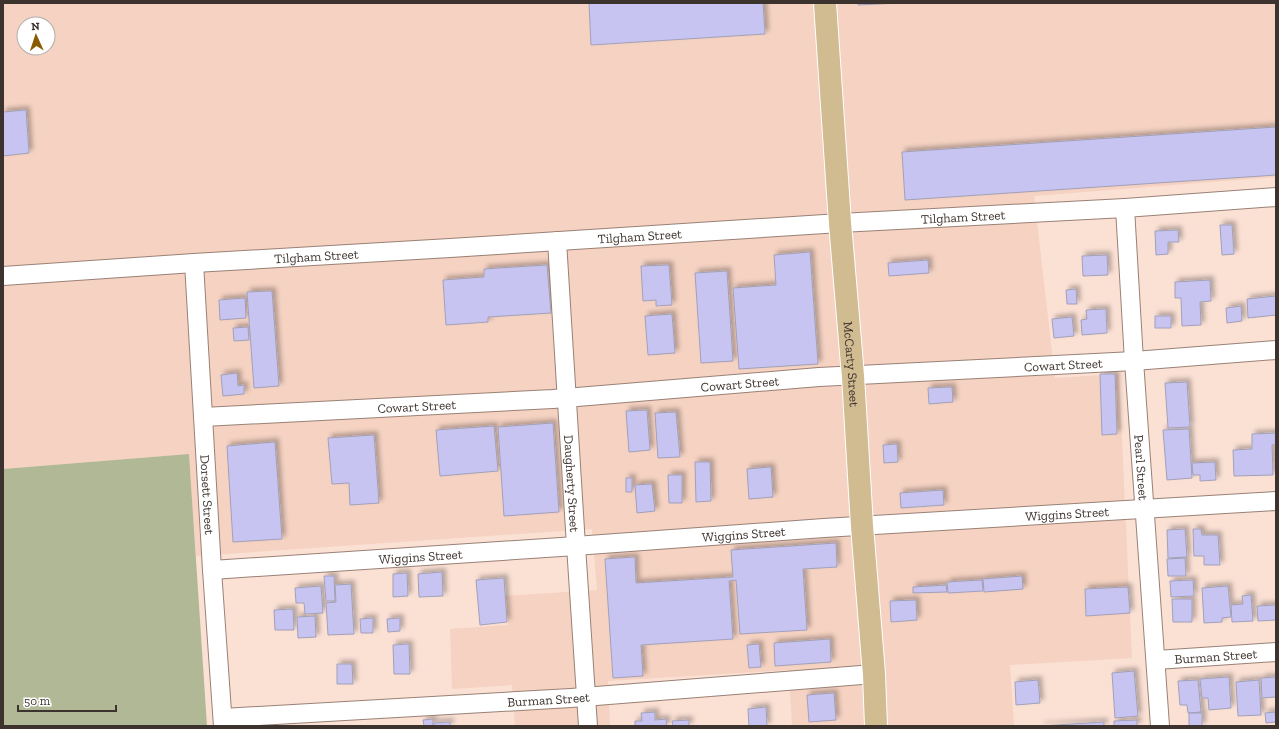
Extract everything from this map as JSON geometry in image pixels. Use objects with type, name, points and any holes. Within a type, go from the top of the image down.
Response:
[{"type":"main road","name":"McCarty Street","points":[[825,3],[840,223],[853,376],[862,526],[874,674],[876,726]]},
{"type":"street","name":"Tilgham Street","points":[[3,276],[557,240],[1125,208],[1276,197]]},
{"type":"street","name":"Pearl Street","points":[[1125,208],[1134,361],[1160,726]]},
{"type":"street","name":"Daugherty Street","points":[[557,240],[588,726]]},
{"type":"street","name":"Dorsett Street","points":[[194,263],[212,570],[223,722]]},
{"type":"street","name":"Cowart Street","points":[[203,417],[567,398],[819,377],[1134,361],[1276,350]]},
{"type":"street","name":"Wiggins Street","points":[[212,570],[862,526],[1276,501]]},
{"type":"street","name":"Burman Street","points":[[1156,660],[1276,652]]},
{"type":"street","name":"Burman Street","points":[[223,722],[874,674]]},
{"type":"shaded area","points":[[3,3],[1276,3],[1276,177],[1034,196],[1055,378],[1119,374],[1132,658],[1010,665],[1014,726],[792,726],[789,670],[608,681],[610,726],[515,726],[512,685],[452,689],[450,629],[508,625],[505,596],[597,590],[592,529],[196,556],[189,454],[3,469]]},
{"type":"green space","points":[[189,454],[207,726],[3,726],[3,469]]},
{"type":"building","points":[[589,3],[763,3],[765,34],[591,45]]},
{"type":"building","points":[[858,3],[899,3],[858,5]]},
{"type":"building","points":[[26,110],[29,153],[3,156],[3,112]]},
{"type":"building","points":[[1276,127],[1276,175],[905,200],[902,152]]},
{"type":"building","points":[[1220,225],[1232,225],[1234,254],[1222,255]]},
{"type":"building","points":[[1178,230],[1179,242],[1168,242],[1168,254],[1156,255],[1155,231]]},
{"type":"building","points":[[810,252],[818,364],[739,369],[733,288],[776,285],[774,255]]},
{"type":"building","points":[[1107,255],[1108,275],[1083,276],[1082,256]]},
{"type":"building","points":[[928,260],[929,273],[889,276],[888,263]]},
{"type":"building","points":[[547,265],[551,313],[488,317],[488,322],[446,325],[443,280],[484,277],[484,269]]},
{"type":"building","points":[[669,265],[672,305],[656,306],[656,300],[643,301],[641,266]]},
{"type":"building","points":[[727,271],[733,361],[701,363],[695,273]]},
{"type":"building","points":[[1210,280],[1211,301],[1200,302],[1201,325],[1182,326],[1181,298],[1175,298],[1175,282]]},
{"type":"building","points":[[1076,289],[1077,304],[1067,304],[1066,290]]},
{"type":"building","points":[[272,291],[279,386],[254,388],[247,292]]},
{"type":"building","points":[[1276,296],[1276,315],[1248,318],[1247,299]]},
{"type":"building","points":[[245,298],[246,318],[220,320],[219,300]]},
{"type":"building","points":[[1241,306],[1242,321],[1227,323],[1226,308]]},
{"type":"building","points":[[1106,309],[1107,333],[1082,335],[1081,320],[1087,319],[1086,310]]},
{"type":"building","points":[[672,314],[675,353],[648,355],[645,316]]},
{"type":"building","points":[[1155,316],[1171,316],[1171,328],[1155,328]]},
{"type":"building","points":[[1072,317],[1074,336],[1054,338],[1052,319]]},
{"type":"building","points":[[248,327],[249,340],[234,341],[233,328]]},
{"type":"building","points":[[237,373],[238,386],[244,385],[244,394],[223,396],[221,375]]},
{"type":"building","points":[[1100,374],[1115,374],[1117,434],[1102,435]]},
{"type":"building","points":[[1187,382],[1190,427],[1168,428],[1165,383]]},
{"type":"building","points":[[952,387],[953,402],[929,404],[928,388]]},
{"type":"building","points":[[647,410],[650,450],[629,452],[626,411]]},
{"type":"building","points":[[676,412],[680,457],[658,458],[655,413]]},
{"type":"building","points":[[553,423],[559,512],[504,516],[498,427]]},
{"type":"building","points":[[494,426],[498,471],[440,476],[436,430]]},
{"type":"building","points":[[1189,429],[1192,478],[1167,480],[1163,430]]},
{"type":"building","points":[[1276,433],[1276,445],[1272,445],[1273,475],[1234,476],[1233,450],[1252,449],[1252,434]]},
{"type":"building","points":[[374,435],[379,503],[350,505],[349,483],[332,484],[328,438]]},
{"type":"building","points":[[275,442],[282,539],[233,542],[227,446]]},
{"type":"building","points":[[897,444],[898,462],[884,463],[883,445]]},
{"type":"building","points":[[695,462],[710,462],[711,501],[696,502]]},
{"type":"building","points":[[1215,462],[1216,480],[1200,481],[1200,475],[1193,475],[1192,463]]},
{"type":"building","points":[[771,467],[773,497],[749,499],[747,469]]},
{"type":"building","points":[[668,475],[682,475],[682,503],[669,503]]},
{"type":"building","points":[[626,478],[632,478],[632,492],[626,492]]},
{"type":"building","points":[[652,484],[655,511],[637,513],[635,485]]},
{"type":"building","points":[[943,490],[944,505],[901,508],[900,493]]},
{"type":"building","points":[[1185,529],[1187,557],[1168,558],[1167,530]]},
{"type":"building","points":[[1193,529],[1201,529],[1202,535],[1218,535],[1220,565],[1204,565],[1204,556],[1194,556]]},
{"type":"building","points":[[836,543],[837,567],[803,569],[807,630],[740,634],[736,580],[729,581],[733,639],[641,645],[643,676],[613,678],[605,559],[635,557],[636,583],[733,577],[731,550]]},
{"type":"building","points":[[1185,558],[1186,576],[1168,576],[1167,559]]},
{"type":"building","points":[[442,572],[443,596],[419,597],[418,574]]},
{"type":"building","points":[[407,573],[408,596],[393,597],[393,574]]},
{"type":"building","points":[[324,576],[334,576],[335,601],[326,601]]},
{"type":"building","points":[[1022,576],[1023,589],[984,592],[983,579]]},
{"type":"building","points":[[504,578],[507,622],[480,625],[476,580]]},
{"type":"building","points":[[982,580],[983,591],[948,593],[947,582]]},
{"type":"building","points":[[1193,580],[1194,596],[1171,597],[1170,581]]},
{"type":"building","points":[[351,584],[354,634],[328,635],[326,603],[336,602],[335,585]]},
{"type":"building","points":[[946,585],[947,592],[913,593],[913,587]]},
{"type":"building","points":[[321,586],[323,613],[305,614],[304,603],[296,603],[295,588]]},
{"type":"building","points":[[1228,586],[1231,617],[1222,618],[1222,622],[1204,623],[1202,588]]},
{"type":"building","points":[[1128,587],[1130,613],[1086,616],[1085,589]]},
{"type":"building","points":[[1251,595],[1253,621],[1232,622],[1231,605],[1243,604],[1242,596]]},
{"type":"building","points":[[1172,599],[1192,599],[1192,622],[1173,622]]},
{"type":"building","points":[[916,600],[917,620],[891,622],[890,601]]},
{"type":"building","points":[[1276,605],[1276,620],[1258,621],[1257,606]]},
{"type":"building","points":[[293,609],[294,630],[275,630],[274,610]]},
{"type":"building","points":[[315,616],[316,637],[298,638],[297,617]]},
{"type":"building","points":[[373,618],[373,633],[361,633],[360,619]]},
{"type":"building","points":[[400,618],[400,631],[388,632],[387,619]]},
{"type":"building","points":[[830,639],[831,662],[775,666],[774,643]]},
{"type":"building","points":[[409,644],[410,674],[394,674],[393,645]]},
{"type":"building","points":[[759,644],[761,667],[749,668],[747,645]]},
{"type":"building","points":[[337,664],[352,664],[353,684],[337,684]]},
{"type":"building","points":[[1134,671],[1138,716],[1115,718],[1112,673]]},
{"type":"building","points":[[1229,677],[1231,708],[1209,710],[1208,698],[1202,698],[1200,679]]},
{"type":"building","points":[[1276,677],[1276,697],[1262,698],[1261,678]]},
{"type":"building","points":[[1038,680],[1040,703],[1016,705],[1015,682]]},
{"type":"building","points":[[1198,680],[1201,712],[1188,713],[1187,705],[1180,705],[1178,681]]},
{"type":"building","points":[[1259,680],[1261,715],[1238,716],[1236,682]]},
{"type":"building","points":[[834,693],[836,720],[809,722],[807,695]]},
{"type":"building","points":[[766,707],[767,726],[749,726],[748,709]]},
{"type":"building","points":[[655,712],[655,720],[666,719],[667,726],[635,726],[635,721],[642,721],[641,713]]},
{"type":"building","points":[[1275,712],[1276,722],[1266,723],[1265,713]]},
{"type":"building","points":[[1189,713],[1202,713],[1202,726],[1189,726]]},
{"type":"building","points":[[433,719],[433,726],[424,726],[423,720]]},
{"type":"building","points":[[689,720],[689,726],[673,726],[672,721]]},
{"type":"building","points":[[1137,720],[1137,726],[1114,726],[1114,721]]},
{"type":"building","points":[[450,722],[450,726],[434,726],[434,723]]},
{"type":"building","points":[[1104,722],[1104,726],[1041,726]]}]
